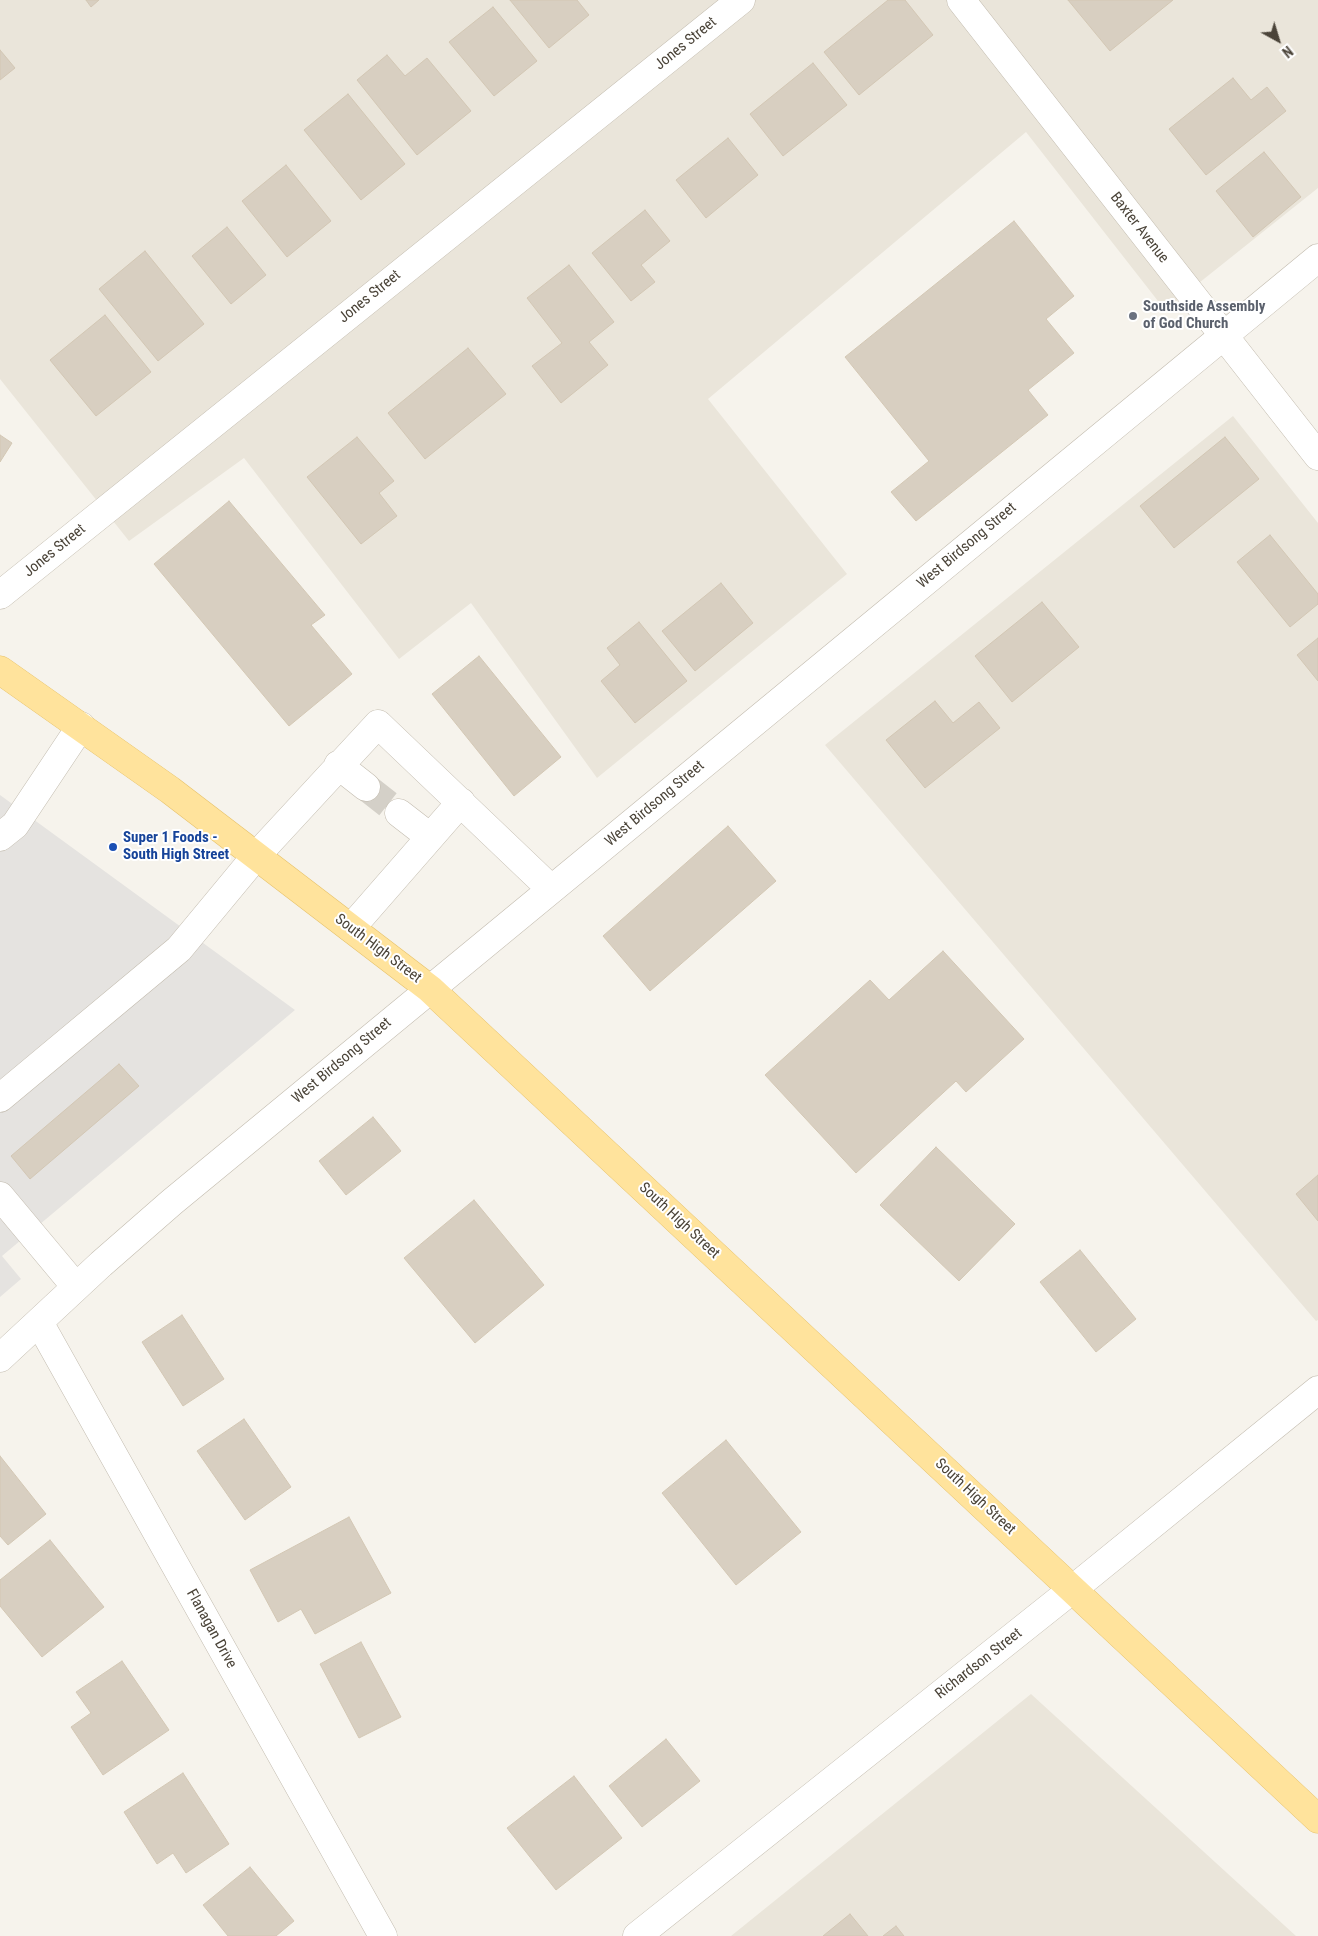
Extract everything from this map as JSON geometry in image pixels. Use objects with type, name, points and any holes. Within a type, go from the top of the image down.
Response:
[{"type":"main road","name":"South High Street","points":[[0,670],[170,790],[430,989],[1318,1819]]},
{"type":"street","name":"Jones Street","points":[[0,595],[741,0]]},
{"type":"street","name":"Baxter Avenue","points":[[961,0],[1318,456]]},
{"type":"street","name":"West Birdsong Street","points":[[0,1358],[76,1287],[172,1202],[1318,258]]},
{"type":"street","points":[[0,1098],[179,949],[256,856],[378,724],[551,889]]},
{"type":"street","points":[[0,837],[15,825],[80,726]]},
{"type":"street","points":[[338,766],[366,787]]},
{"type":"street","points":[[350,928],[461,802]]},
{"type":"street","points":[[399,812],[430,837]]},
{"type":"street","points":[[0,1196],[76,1287]]},
{"type":"street","name":"Flanagan Drive","points":[[39,1322],[383,1936]]},
{"type":"street","name":"Richardson Street","points":[[637,1936],[1073,1589],[1318,1390]]},
{"type":"shaded area","points":[[0,0],[1318,0],[1318,188],[1165,310],[1026,132],[708,399],[847,574],[597,778],[471,603],[399,659],[244,458],[129,541],[0,379]]},
{"type":"shaded area","points":[[1233,416],[1318,523],[1318,1320],[1316,1321],[825,745]]},
{"type":"shaded area","points":[[0,795],[295,1010],[2,1256],[21,1279],[0,1297]]},
{"type":"shaded area","points":[[1031,1694],[1296,1936],[731,1936]]},
{"type":"building","points":[[86,0],[99,0],[91,7]]},
{"type":"building","points":[[510,0],[577,0],[589,15],[549,48]]},
{"type":"building","points":[[888,0],[905,0],[933,35],[859,95],[824,52]]},
{"type":"building","points":[[1068,0],[1173,0],[1110,51]]},
{"type":"building","points":[[493,7],[537,61],[494,96],[449,42]]},
{"type":"building","points":[[0,50],[15,68],[0,80]]},
{"type":"building","points":[[387,55],[405,76],[427,58],[471,111],[417,155],[357,80]]},
{"type":"building","points":[[813,63],[847,105],[783,156],[750,114]]},
{"type":"building","points":[[1233,78],[1251,100],[1267,87],[1286,111],[1206,175],[1169,129]]},
{"type":"building","points":[[348,94],[405,164],[361,200],[304,130]]},
{"type":"building","points":[[728,138],[758,175],[706,218],[676,180]]},
{"type":"building","points":[[1264,152],[1301,197],[1253,237],[1216,191]]},
{"type":"building","points":[[286,165],[331,221],[287,257],[242,201]]},
{"type":"building","points":[[645,210],[670,241],[641,265],[655,282],[631,301],[592,253]]},
{"type":"building","points":[[1014,221],[1074,296],[1046,319],[1074,353],[1028,390],[1048,415],[916,521],[891,492],[929,461],[845,357]]},
{"type":"building","points":[[227,227],[266,275],[231,304],[192,256]]},
{"type":"building","points":[[145,251],[204,324],[158,361],[99,289]]},
{"type":"building","points":[[569,265],[614,322],[589,342],[608,365],[561,403],[532,366],[562,343],[527,298]]},
{"type":"building","points":[[105,315],[151,372],[96,416],[50,360]]},
{"type":"building","points":[[468,348],[506,394],[425,459],[388,413]]},
{"type":"building","points":[[0,435],[12,443],[0,462]]},
{"type":"building","points":[[357,437],[394,481],[379,493],[397,516],[361,544],[307,477]]},
{"type":"building","points":[[1225,437],[1259,479],[1174,548],[1140,506]]},
{"type":"building","points":[[229,501],[325,615],[311,625],[352,674],[289,726],[154,564]]},
{"type":"building","points":[[1270,535],[1318,594],[1318,604],[1290,627],[1237,562]]},
{"type":"building","points":[[721,583],[753,623],[695,671],[662,631]]},
{"type":"building","points":[[1042,602],[1079,647],[1012,702],[975,656]]},
{"type":"building","points":[[639,622],[687,681],[635,723],[601,681],[620,665],[607,648]]},
{"type":"building","points":[[1318,638],[1318,681],[1297,655]]},
{"type":"building","points":[[479,656],[561,757],[514,796],[432,694]]},
{"type":"building","points":[[935,701],[953,723],[979,702],[1000,728],[925,788],[886,740]]},
{"type":"building","points":[[728,826],[776,881],[650,991],[603,936]]},
{"type":"building","points":[[943,951],[1024,1039],[966,1092],[956,1081],[856,1173],[765,1075],[870,980],[889,1000]]},
{"type":"building","points":[[119,1064],[139,1086],[30,1179],[11,1156]]},
{"type":"building","points":[[373,1117],[401,1151],[346,1195],[319,1161]]},
{"type":"building","points":[[936,1147],[1015,1224],[959,1281],[880,1205]]},
{"type":"building","points":[[1318,1175],[1318,1221],[1296,1194]]},
{"type":"building","points":[[474,1200],[544,1285],[475,1343],[404,1258]]},
{"type":"building","points":[[1080,1250],[1136,1319],[1096,1352],[1040,1282]]},
{"type":"building","points":[[182,1315],[224,1379],[183,1406],[142,1342]]},
{"type":"building","points":[[244,1419],[291,1487],[245,1520],[197,1451]]},
{"type":"building","points":[[726,1440],[801,1532],[736,1585],[662,1493]]},
{"type":"building","points":[[0,1456],[46,1514],[8,1545],[0,1536]]},
{"type":"building","points":[[349,1517],[391,1593],[315,1634],[301,1609],[278,1622],[250,1570]]},
{"type":"building","points":[[50,1540],[104,1607],[42,1657],[0,1606],[0,1580]]},
{"type":"building","points":[[361,1642],[401,1717],[359,1738],[320,1664]]},
{"type":"building","points":[[122,1661],[169,1730],[103,1775],[71,1727],[91,1713],[76,1692]]},
{"type":"building","points":[[666,1739],[700,1781],[642,1827],[609,1786]]},
{"type":"building","points":[[183,1773],[229,1844],[186,1873],[173,1853],[157,1864],[124,1812]]},
{"type":"building","points":[[574,1776],[622,1838],[556,1890],[507,1828]]},
{"type":"building","points":[[250,1867],[294,1921],[276,1936],[228,1936],[203,1905]]},
{"type":"building","points":[[850,1914],[868,1936],[823,1936]]},
{"type":"building","points":[[896,1926],[904,1936],[883,1936]]},
{"type":"tunnel","points":[[366,787],[399,813]]},
{"type":"place","name":"Southside Assembly of God Church","points":[[1133,316]]},
{"type":"place","name":"Super 1 Foods - South High Street","points":[[113,847]]}]
